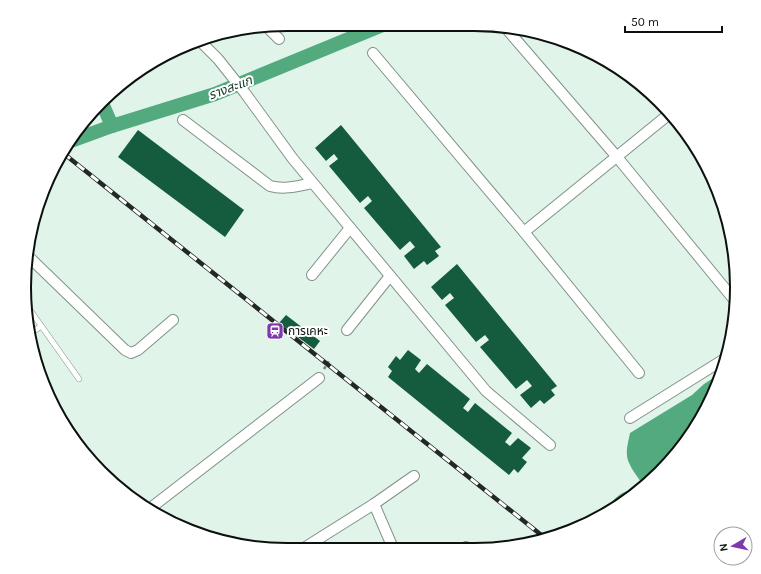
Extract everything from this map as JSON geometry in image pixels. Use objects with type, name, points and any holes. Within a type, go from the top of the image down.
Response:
[{"type":"street","points":[[272,32],[279,40]]},
{"type":"street","points":[[511,34],[617,157],[730,294]]},
{"type":"street","points":[[204,45],[218,59],[245,93],[293,159],[486,391],[550,445]]},
{"type":"street","points":[[373,54],[524,232],[639,373]]},
{"type":"street","points":[[524,232],[665,117]]},
{"type":"street","points":[[183,120],[270,186],[288,188],[312,182]]},
{"type":"street","points":[[312,275],[350,228]]},
{"type":"street","points":[[33,260],[125,350],[131,353],[138,350],[174,320]]},
{"type":"street","points":[[347,330],[390,276]]},
{"type":"street","points":[[630,418],[718,363]]},
{"type":"street","points":[[154,506],[319,378]]},
{"type":"street","points":[[312,543],[374,504],[414,476]]},
{"type":"street","points":[[374,504],[391,543]]},
{"type":"lane","points":[[33,314],[79,379]]},
{"type":"lane","points":[[35,330],[41,326]]},
{"type":"shaded area","points":[[713,378],[704,400],[687,429],[666,456],[640,481],[631,468],[627,457],[630,433],[692,395]]},
{"type":"shaded area","points":[[630,490],[611,503],[620,494]]},
{"type":"building","points":[[341,125],[441,247],[435,251],[439,256],[427,265],[424,261],[414,269],[404,256],[415,247],[410,241],[400,250],[364,208],[372,201],[368,196],[360,203],[329,166],[338,159],[334,154],[326,161],[315,148]]},
{"type":"building","points":[[138,130],[244,210],[225,237],[118,157]]},
{"type":"building","points":[[457,264],[557,386],[551,390],[555,395],[544,404],[540,400],[531,408],[520,395],[532,386],[527,380],[516,389],[480,347],[489,340],[485,335],[476,342],[445,305],[454,298],[450,293],[442,300],[431,287]]},
{"type":"building","points":[[286,315],[320,341],[314,349],[279,323]]},
{"type":"building","points":[[408,350],[421,360],[415,369],[419,373],[427,364],[470,399],[463,408],[468,412],[475,403],[512,433],[505,442],[510,446],[518,438],[531,448],[522,458],[527,462],[518,473],[514,469],[509,475],[388,377],[392,371],[388,367],[396,356],[400,360]]},
{"type":"waterway","name":"รางสะแก","points":[[79,138],[112,126],[215,94],[368,31]]},
{"type":"waterway","points":[[104,108],[112,126]]},
{"type":"railway","points":[[67,156],[540,534]]},
{"type":"place","name":"การเคหะ","points":[[275,331]]}]
